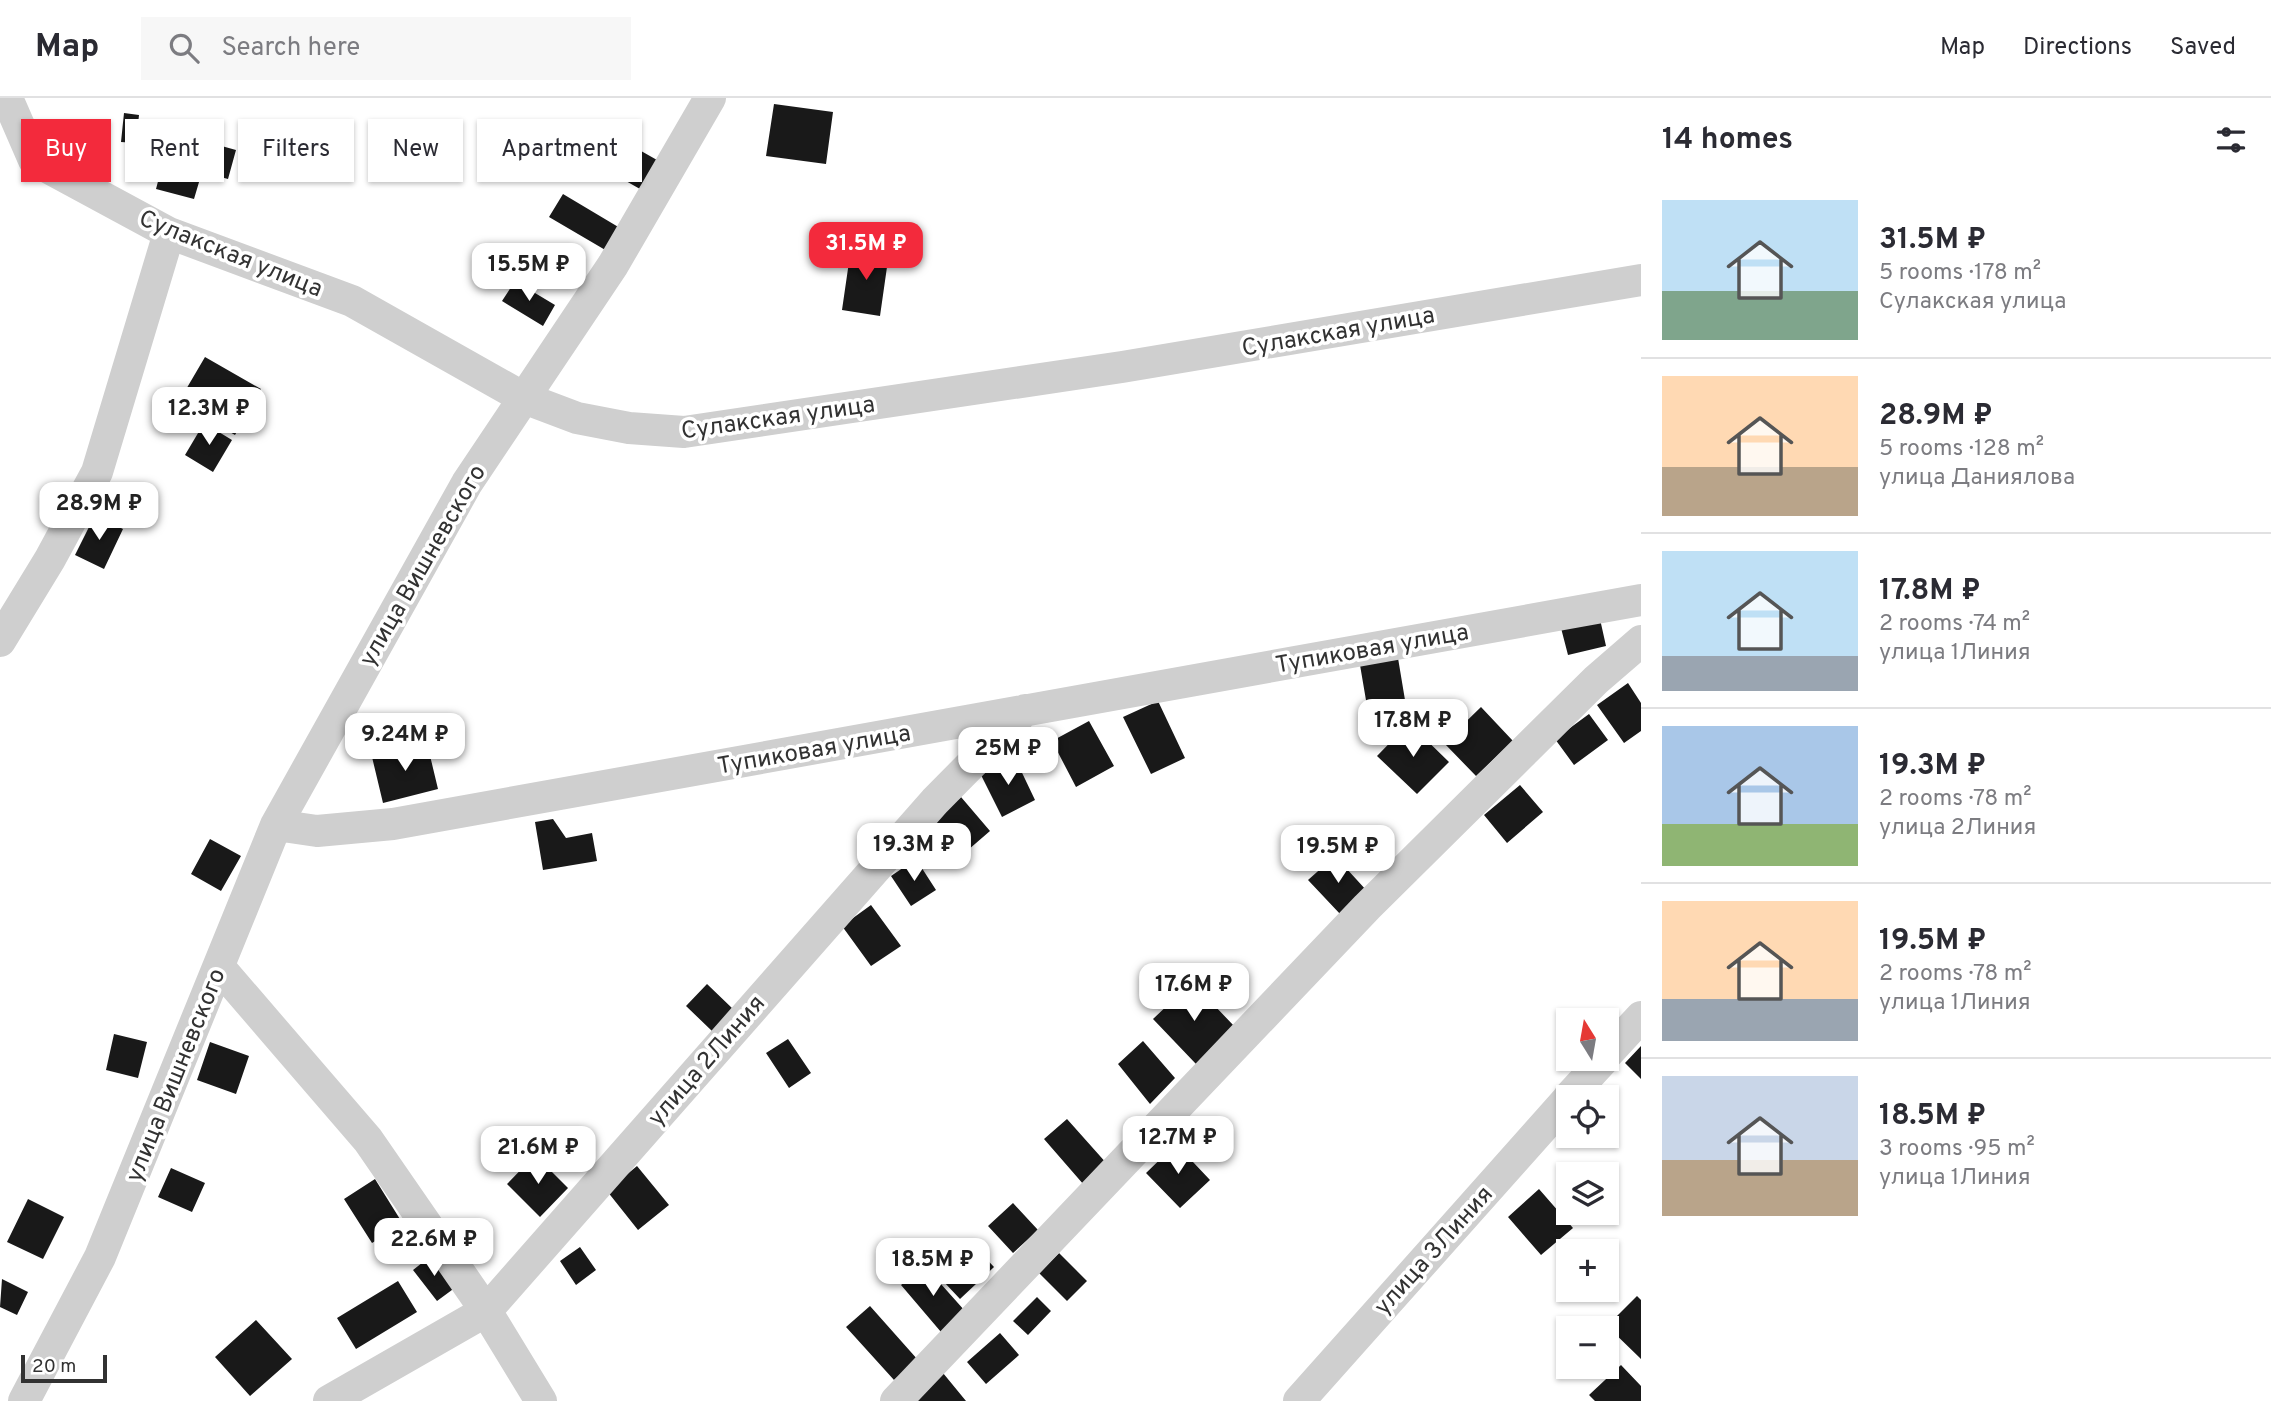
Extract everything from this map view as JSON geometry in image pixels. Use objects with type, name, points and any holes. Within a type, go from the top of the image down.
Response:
[{"type":"street","name":"улица Вишневского","points":[[24,1401],[100,1257],[276,825],[460,495],[613,265],[710,98]]},
{"type":"street","name":"Сулакская улица","points":[[5,104],[34,160],[169,233],[352,301],[524,398],[577,418],[629,428],[684,432],[1122,367],[1641,280]]},
{"type":"street","points":[[0,641],[50,559],[97,472],[169,233]]},
{"type":"street","name":"Тупиковая улица","points":[[276,825],[317,831],[393,824],[1641,600]]},
{"type":"street","points":[[896,1401],[1367,907],[1596,680],[1641,641]]},
{"type":"street","name":"улица 2Линия","points":[[329,1401],[486,1311],[935,801],[1025,710]]},
{"type":"street","points":[[219,967],[368,1140],[486,1311],[541,1401]]},
{"type":"street","name":"улица 3Линия","points":[[1619,1041],[1641,1017]]},
{"type":"street","name":"улица 3Линия","points":[[1580,1085],[1593,1071]]},
{"type":"street","name":"улица 3Линия","points":[[1299,1401],[1556,1113]]},
{"type":"building","points":[[774,104],[833,112],[826,164],[766,156]]},
{"type":"building","points":[[124,113],[139,115],[139,119],[125,119],[125,142],[121,142]]},
{"type":"building","points":[[224,147],[236,150],[228,179],[224,178]]},
{"type":"building","points":[[642,152],[657,160],[640,189],[628,182],[642,182]]},
{"type":"building","points":[[158,182],[199,182],[194,199],[156,189]]},
{"type":"building","points":[[563,194],[620,228],[607,251],[549,217]]},
{"type":"building","points":[[851,248],[889,253],[880,316],[842,310]]},
{"type":"building","points":[[515,281],[555,305],[543,326],[502,301]]},
{"type":"building","points":[[205,357],[261,389],[235,435],[178,403]]},
{"type":"building","points":[[204,423],[232,440],[213,472],[185,455]]},
{"type":"building","points":[[95,515],[123,529],[104,569],[75,555]]},
{"type":"building","points":[[1600,619],[1606,646],[1568,655],[1561,628]]},
{"type":"building","points":[[1398,658],[1406,706],[1368,712],[1360,665]]},
{"type":"building","points":[[1628,683],[1641,703],[1641,731],[1624,743],[1597,705]]},
{"type":"building","points":[[1158,701],[1185,758],[1151,774],[1123,717]]},
{"type":"building","points":[[1481,707],[1513,741],[1476,776],[1444,743]]},
{"type":"building","points":[[1589,714],[1608,740],[1574,765],[1555,739]]},
{"type":"building","points":[[1089,721],[1114,766],[1076,787],[1052,741]]},
{"type":"building","points":[[1409,723],[1449,762],[1417,794],[1377,756]]},
{"type":"building","points":[[427,743],[438,789],[383,803],[372,757]]},
{"type":"building","points":[[1015,758],[1035,800],[1002,817],[981,775]]},
{"type":"building","points":[[1520,785],[1543,812],[1507,843],[1484,815]]},
{"type":"building","points":[[961,797],[990,831],[961,856],[931,822]]},
{"type":"building","points":[[553,819],[566,838],[592,833],[597,861],[543,870],[535,822]]},
{"type":"building","points":[[210,839],[241,856],[221,891],[191,874]]},
{"type":"building","points":[[1335,856],[1367,891],[1341,915],[1308,880]]},
{"type":"building","points":[[916,859],[936,890],[911,906],[891,876]]},
{"type":"building","points":[[871,905],[901,946],[871,966],[842,926]]},
{"type":"building","points":[[1192,982],[1235,1027],[1196,1064],[1153,1019]]},
{"type":"building","points":[[707,984],[733,1009],[712,1031],[686,1006]]},
{"type":"building","points":[[114,1034],[147,1042],[138,1078],[106,1070]]},
{"type":"building","points":[[788,1039],[811,1073],[789,1088],[766,1053]]},
{"type":"building","points":[[1143,1041],[1175,1078],[1150,1104],[1118,1064]]},
{"type":"building","points":[[210,1042],[249,1056],[236,1094],[197,1080]]},
{"type":"building","points":[[1641,1046],[1641,1079],[1625,1063]]},
{"type":"building","points":[[1067,1119],[1108,1165],[1084,1185],[1044,1139]]},
{"type":"building","points":[[1176,1144],[1210,1180],[1180,1208],[1146,1173]]},
{"type":"building","points":[[535,1155],[568,1188],[540,1217],[507,1184]]},
{"type":"building","points":[[637,1166],[669,1205],[638,1230],[607,1191]]},
{"type":"building","points":[[171,1168],[205,1183],[192,1212],[158,1197]]},
{"type":"building","points":[[375,1179],[403,1224],[372,1243],[344,1199]]},
{"type":"building","points":[[1539,1189],[1556,1208],[1556,1225],[1570,1225],[1573,1228],[1560,1239],[1556,1239],[1556,1242],[1541,1255],[1508,1217]]},
{"type":"building","points":[[28,1199],[64,1217],[43,1259],[7,1242]]},
{"type":"building","points":[[1013,1203],[1038,1230],[1013,1253],[988,1226]]},
{"type":"building","points":[[580,1247],[596,1270],[576,1285],[560,1261]]},
{"type":"building","points":[[978,1250],[994,1267],[960,1299],[944,1282]]},
{"type":"building","points":[[1059,1253],[1087,1281],[1067,1301],[1039,1273]]},
{"type":"building","points":[[432,1255],[456,1287],[437,1301],[413,1270]]},
{"type":"building","points":[[924,1265],[965,1311],[941,1332],[901,1285]]},
{"type":"building","points":[[2,1279],[28,1292],[17,1315],[0,1307]]},
{"type":"building","points":[[398,1281],[417,1312],[356,1349],[337,1318]]},
{"type":"building","points":[[1637,1296],[1641,1300],[1641,1359],[1619,1338],[1617,1316]]},
{"type":"building","points":[[1037,1297],[1051,1311],[1028,1335],[1013,1321]]},
{"type":"building","points":[[870,1306],[918,1360],[894,1380],[846,1327]]},
{"type":"building","points":[[256,1320],[292,1359],[250,1396],[215,1357]]},
{"type":"building","points":[[1000,1333],[1019,1355],[986,1384],[967,1362]]},
{"type":"building","points":[[1621,1365],[1641,1386],[1641,1401],[1595,1401],[1589,1395],[1606,1379],[1619,1379]]},
{"type":"building","points":[[943,1373],[966,1401],[917,1401]]}]
